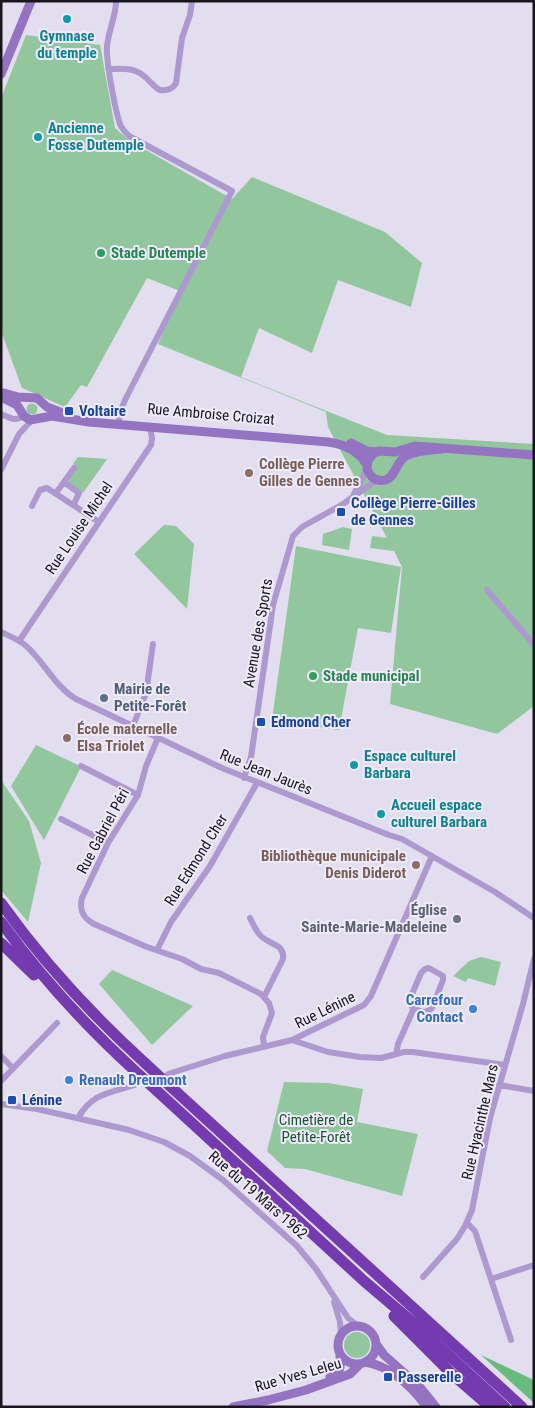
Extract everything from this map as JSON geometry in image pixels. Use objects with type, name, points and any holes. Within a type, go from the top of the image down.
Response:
[{"type":"highway","points":[[1,903],[34,947],[65,983],[146,1064],[522,1407]]},
{"type":"highway","points":[[1,922],[69,1005],[99,1037],[364,1281],[417,1326],[505,1407]]},
{"type":"highway","points":[[1,944],[69,1005]]},
{"type":"highway","points":[[364,1281],[385,1307],[472,1392],[490,1407]]},
{"type":"highway","points":[[472,1392],[485,1407]]},
{"type":"main road","points":[[1,73],[31,1]]},
{"type":"main road","points":[[1,392],[18,397],[37,398],[42,404],[43,411],[29,416]]},
{"type":"main road","points":[[1,396],[17,405],[29,416]]},
{"type":"main road","points":[[29,398],[22,404],[29,416]]},
{"type":"main road","name":"Rue Ambroise Croizat","points":[[42,404],[62,413],[90,418],[331,438],[342,440],[367,451],[377,452]]},
{"type":"main road","name":"Rue Ambroise Croizat","points":[[29,416],[52,416],[89,422],[332,443],[352,449],[361,456],[367,467]]},
{"type":"main road","points":[[388,452],[394,458],[395,472],[391,477],[379,480],[372,476],[367,467],[370,457],[377,452],[422,446],[534,455]]},
{"type":"main road","points":[[396,465],[410,454],[442,449]]},
{"type":"main road","points":[[363,1363],[373,1354],[376,1344],[375,1338],[370,1330],[364,1326],[348,1327],[341,1333],[337,1343],[340,1356],[348,1362],[377,1364],[392,1373],[410,1388],[427,1407]]},
{"type":"main road","points":[[376,1344],[384,1355],[419,1386],[436,1407]]},
{"type":"main road","name":"Rue Yves Leleu","points":[[236,1406],[261,1396],[335,1376],[341,1367],[340,1356]]},
{"type":"main road","name":"Rue Yves Leleu","points":[[236,1406],[306,1390],[350,1374],[363,1363]]},
{"type":"street","points":[[116,1],[115,14],[107,46],[109,69],[119,119],[126,133],[232,191],[125,400],[119,420]]},
{"type":"street","points":[[109,69],[129,68],[134,70],[160,90],[173,87],[176,83],[182,38],[190,15],[192,1]]},
{"type":"street","points":[[1,414],[13,420],[29,416]]},
{"type":"street","points":[[1,470],[29,416]]},
{"type":"street","name":"Rue Louise Michel","points":[[19,640],[150,445],[152,438],[150,427]]},
{"type":"street","points":[[350,499],[359,487],[367,467]]},
{"type":"street","points":[[56,493],[74,468]]},
{"type":"street","name":"Avenue des Sports","points":[[244,778],[251,757],[274,600],[291,541],[299,529],[379,480]]},
{"type":"street","points":[[64,482],[79,494],[74,504]]},
{"type":"street","points":[[32,506],[40,490],[49,488],[99,522]]},
{"type":"street","points":[[487,590],[534,644]]},
{"type":"street","name":"Rue Jean Jaurès","points":[[1,632],[27,646],[52,678],[69,695],[99,711],[244,778],[358,821],[389,835],[402,838],[496,892],[534,918]]},
{"type":"street","points":[[133,726],[146,693],[153,644]]},
{"type":"street","name":"Rue Gabriel Péri","points":[[158,738],[146,766],[138,795],[108,843],[82,898],[82,912],[92,923],[182,959],[201,969],[219,974],[264,997]]},
{"type":"street","points":[[81,766],[138,795]]},
{"type":"street","name":"Rue Edmond Cher","points":[[157,950],[171,922],[208,870],[256,783]]},
{"type":"street","points":[[61,819],[108,843]]},
{"type":"street","name":"Rue Lénine","points":[[168,1074],[224,1056],[292,1040],[366,1003],[371,996],[432,856]]},
{"type":"street","points":[[250,918],[260,936],[280,947],[283,953],[283,959],[264,997],[270,1005],[272,1013],[263,1037],[264,1046]]},
{"type":"street","name":"Rue Hyacinthe Mars","points":[[423,1277],[454,1242],[467,1222],[475,1201],[490,1118],[534,959]]},
{"type":"street","points":[[429,968],[440,973],[443,976],[443,980],[431,1010],[424,1012],[414,1008],[410,1006],[410,1001],[422,971],[429,968]]},
{"type":"street","points":[[396,1054],[398,1044],[414,1008]]},
{"type":"street","points":[[1,1081],[57,1023]]},
{"type":"street","points":[[292,1040],[323,1050],[360,1058],[381,1058],[413,1052],[505,1065]]},
{"type":"street","points":[[1,1056],[13,1068]]},
{"type":"street","points":[[78,1118],[84,1107],[93,1100],[135,1085]]},
{"type":"street","points":[[499,1085],[534,1091]]},
{"type":"street","name":"Rue du 19 Mars 1962","points":[[1,1104],[30,1107],[143,1134],[171,1145],[197,1160],[224,1180],[297,1246],[316,1269],[348,1318],[357,1325]]},
{"type":"street","points":[[467,1222],[475,1231],[511,1340]]},
{"type":"street","points":[[491,1279],[534,1265]]},
{"type":"street","name":"Rue du 19 Mars 1962","points":[[333,1296],[341,1333]]},
{"type":"green space","points":[[26,35],[100,45],[115,128],[130,141],[232,199],[252,177],[385,232],[422,263],[411,307],[338,280],[312,353],[259,328],[241,377],[387,435],[534,444],[534,706],[497,734],[390,704],[402,567],[394,551],[370,548],[372,536],[387,538],[328,427],[326,412],[158,344],[180,291],[147,278],[87,387],[81,385],[65,407],[22,388],[1,331],[1,98]]},
{"type":"green space","points":[[32,403],[38,409],[32,415],[26,409]]},
{"type":"green space","points":[[78,457],[107,459],[83,493],[69,484],[69,480],[77,467],[73,464]]},
{"type":"green space","points":[[164,525],[176,526],[194,544],[187,609],[134,554]]},
{"type":"green space","points":[[343,527],[352,529],[349,550],[322,545],[323,534]]},
{"type":"green space","name":"Stade municipal","points":[[296,546],[401,567],[391,633],[358,628],[339,730],[272,720]]},
{"type":"green space","points":[[36,745],[78,765],[80,769],[44,840],[11,786]]},
{"type":"green space","points":[[1,780],[29,821],[41,863],[28,922],[1,890]]},
{"type":"green space","points":[[481,957],[501,962],[495,986],[468,978],[466,982],[453,976],[469,961]]},
{"type":"green space","points":[[112,970],[193,1006],[152,1045],[99,984]]},
{"type":"green space","name":"Cimetière de Petite-Forêt","points":[[284,1082],[328,1083],[363,1089],[357,1122],[418,1134],[402,1196],[305,1169],[285,1168],[267,1151]]},
{"type":"green space","points":[[357,1332],[366,1336],[370,1345],[366,1354],[357,1358],[348,1354],[344,1345],[348,1336]]},
{"type":"green space","points":[[481,1355],[534,1380],[534,1403]]},
{"type":"place","name":"Gymnase du temple","points":[[67,19]]},
{"type":"place","name":"Ancienne Fosse Dutemple","points":[[38,137]]},
{"type":"place","name":"Stade Dutemple","points":[[101,253]]},
{"type":"place","name":"Voltaire","points":[[69,411]]},
{"type":"place","name":"Collège Pierre Gilles de Gennes","points":[[249,473]]},
{"type":"place","name":"Collège Pierre-Gilles de Gennes","points":[[341,512]]},
{"type":"place","name":"Stade municipal","points":[[313,676]]},
{"type":"place","name":"Mairie de Petite-Forêt","points":[[104,698]]},
{"type":"place","name":"Edmond Cher","points":[[261,722]]},
{"type":"place","name":"École maternelle Elsa Triolet","points":[[67,738]]},
{"type":"place","name":"Espace culturel Barbara","points":[[354,765]]},
{"type":"place","name":"Accueil espace culturel Barbara","points":[[381,814]]},
{"type":"place","name":"Bibliothèque municipale Denis Diderot","points":[[416,865]]},
{"type":"place","name":"Église Sainte-Marie-Madeleine","points":[[457,919]]},
{"type":"place","name":"Carrefour Contact","points":[[473,1009]]},
{"type":"place","name":"Renault Dreumont","points":[[69,1080]]},
{"type":"place","name":"Lénine","points":[[12,1100]]},
{"type":"place","name":"Passerelle","points":[[388,1377]]}]
